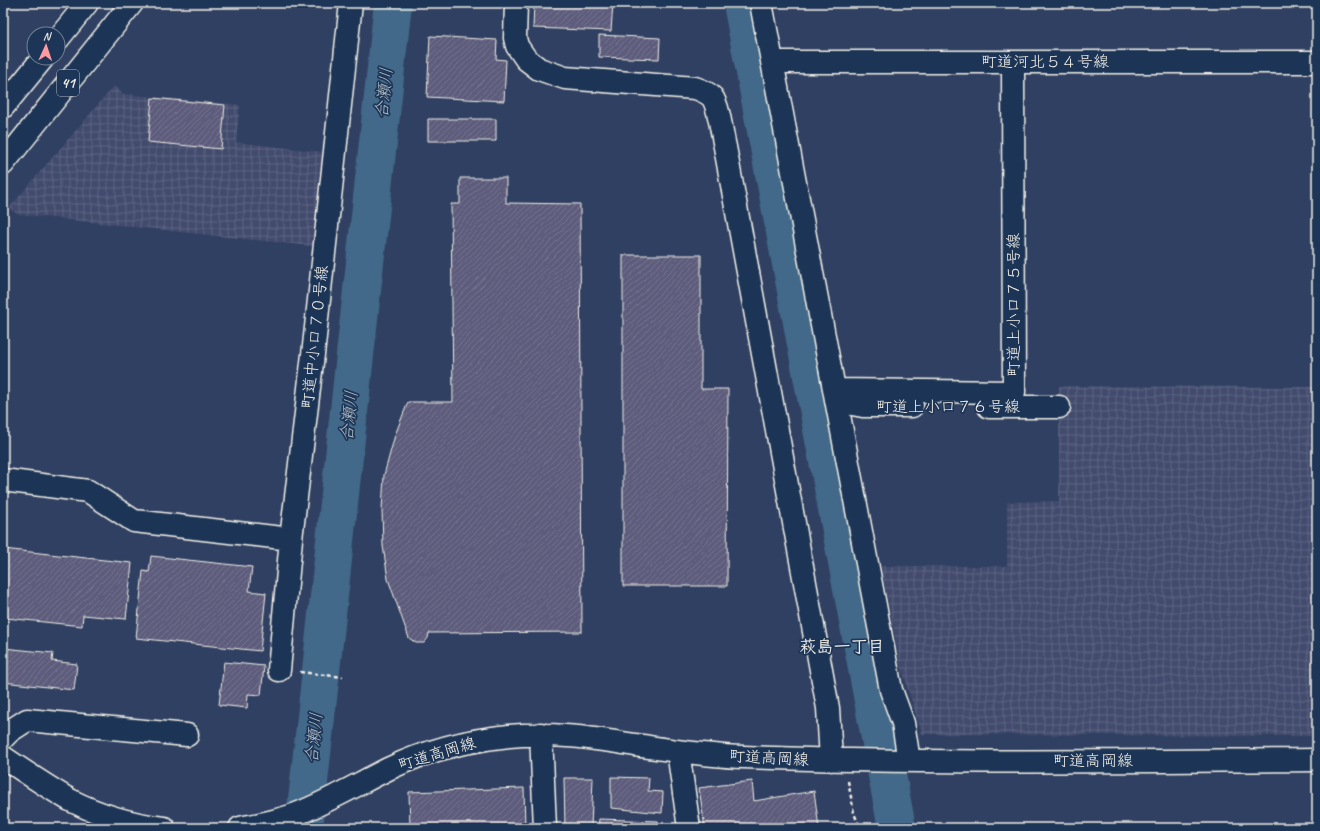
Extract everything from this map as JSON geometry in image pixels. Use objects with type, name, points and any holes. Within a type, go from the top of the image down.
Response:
[{"type":"main road","points":[[66,29],[87,3]]},
{"type":"main road","name":"41","points":[[3,164],[132,3]]},
{"type":"main road","name":"町道中小口７０号線","points":[[279,670],[291,539],[315,338],[351,3]]},
{"type":"main road","points":[[516,3],[515,38],[526,59],[539,69],[565,78],[695,88],[704,91],[712,97],[716,105],[828,708],[847,760]]},
{"type":"main road","points":[[761,3],[891,690],[903,723],[903,761]]},
{"type":"main road","name":"町道河北５４号線","points":[[772,62],[1317,62]]},
{"type":"main road","name":"町道上小口７５号線","points":[[835,396],[1014,392],[1013,62]]},
{"type":"main road","name":"41","points":[[3,107],[36,66]]},
{"type":"main road","name":"町道上小口７６号線","points":[[835,396],[863,406],[1060,407]]},
{"type":"main road","points":[[3,480],[88,491],[134,521],[291,539]]},
{"type":"main road","points":[[3,738],[10,731],[27,720],[187,735]]},
{"type":"main road","points":[[541,734],[545,828]]},
{"type":"main road","name":"町道高岡線","points":[[240,828],[272,822],[298,814],[329,800],[388,769],[438,750],[479,740],[541,734],[588,738],[678,751],[735,757],[903,761],[1317,760]]},
{"type":"main road","points":[[678,751],[689,828]]},
{"type":"main road","points":[[3,757],[72,801],[124,820],[164,828]]},
{"type":"path","points":[[279,670],[343,677]]},
{"type":"path","points":[[847,760],[854,813],[860,828]]},
{"type":"shaded area","points":[[114,86],[123,94],[240,105],[236,142],[330,153],[319,247],[17,214],[9,208]]},
{"type":"shaded area","points":[[1059,386],[1317,387],[1317,736],[922,734],[901,667],[881,566],[1007,566],[1007,502],[1059,501]]},
{"type":"building","points":[[534,3],[613,3],[611,31],[533,28]]},
{"type":"building","points":[[599,35],[660,38],[659,59],[599,57]]},
{"type":"building","points":[[430,36],[497,40],[496,59],[506,60],[504,101],[427,97]]},
{"type":"building","points":[[152,98],[225,105],[221,149],[148,142]]},
{"type":"building","points":[[428,119],[496,119],[496,141],[428,141]]},
{"type":"building","points":[[460,178],[506,178],[506,203],[580,204],[582,632],[429,633],[428,638],[424,643],[416,643],[409,638],[388,579],[383,546],[382,510],[384,475],[395,435],[408,402],[453,402],[451,204],[460,204]]},
{"type":"building","points":[[623,255],[701,255],[701,389],[728,389],[727,586],[623,586]]},
{"type":"building","points":[[3,549],[132,563],[126,619],[83,615],[82,626],[6,618],[3,647]]},
{"type":"building","points":[[151,556],[252,567],[249,591],[266,593],[260,651],[136,638],[143,571],[149,572]]},
{"type":"building","points":[[3,648],[53,653],[52,661],[77,664],[74,690],[3,682]]},
{"type":"building","points":[[224,662],[264,666],[261,695],[248,694],[247,708],[219,705]]},
{"type":"building","points":[[611,777],[649,778],[648,791],[663,792],[662,813],[611,808]]},
{"type":"building","points":[[564,778],[593,778],[591,828],[565,828]]},
{"type":"building","points":[[752,781],[754,801],[814,791],[819,828],[705,828],[699,788]]},
{"type":"building","points":[[524,788],[525,828],[410,828],[409,792]]},
{"type":"building","points":[[599,819],[658,821],[658,828],[598,828]]},
{"type":"waterway","name":"合瀬川","points":[[304,828],[393,3]]},
{"type":"waterway","points":[[742,3],[897,828]]},
{"type":"district","name":"萩島一丁目","points":[[842,646]]}]
